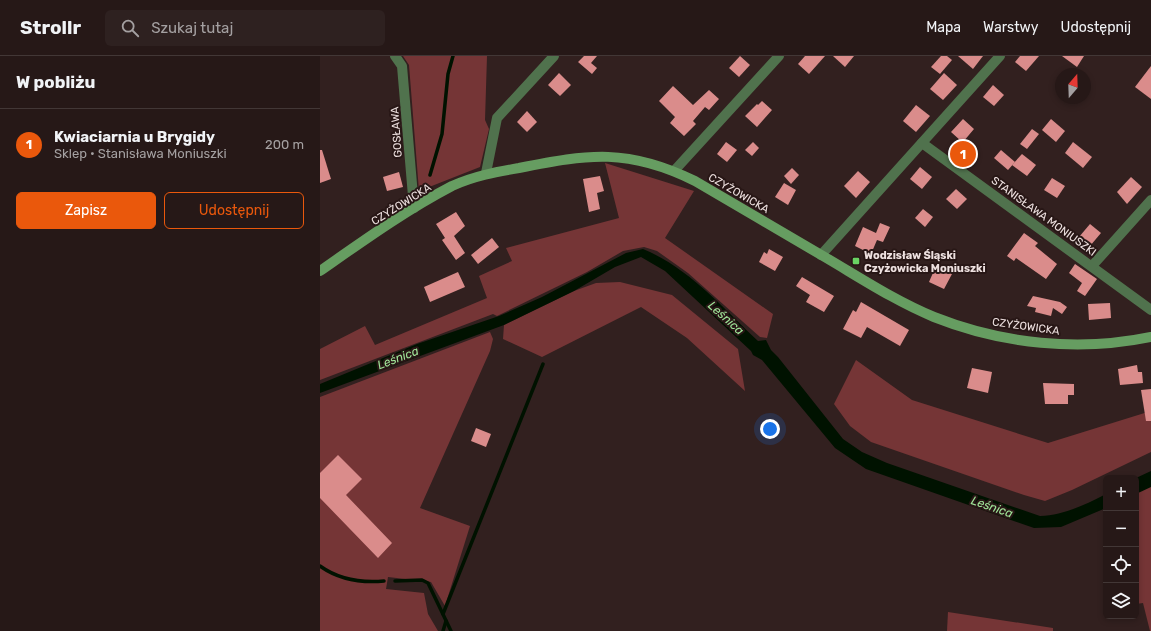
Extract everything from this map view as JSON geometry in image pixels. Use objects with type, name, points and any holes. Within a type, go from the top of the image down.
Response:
[{"type":"street","name":"GOSŁAWA","points":[[395,56],[402,66],[414,208]]},
{"type":"street","points":[[486,173],[497,118],[554,56]]},
{"type":"street","points":[[674,171],[779,56]]},
{"type":"street","points":[[821,255],[1000,56]]},
{"type":"street","name":"STANISŁAWA MONIUSZKI","points":[[922,143],[1151,310]]},
{"type":"street","name":"CZYŻOWICKA","points":[[320,271],[414,208],[453,186],[486,173],[553,161],[603,156],[643,161],[674,171],[695,181],[891,296],[934,316],[1000,336],[1034,342],[1102,344],[1151,337]]},
{"type":"street","points":[[1092,266],[1151,200]]},
{"type":"shaded area","points":[[403,56],[487,56],[485,120],[489,129],[480,167],[419,191],[409,65]]},
{"type":"shaded area","points":[[605,163],[694,191],[665,238],[773,314],[767,338],[760,337],[688,273],[657,251],[644,247],[623,251],[587,272],[497,316],[493,314],[320,380],[320,349],[365,326],[375,345],[487,298],[479,276],[512,261],[506,248],[619,218]]},
{"type":"shaded area","points":[[620,282],[672,295],[738,349],[745,391],[687,338],[641,307],[542,357],[503,339],[504,325],[574,291],[596,283]]},
{"type":"shaded area","points":[[490,332],[493,339],[490,351],[420,508],[470,526],[445,606],[431,582],[388,577],[386,589],[424,593],[428,614],[438,631],[320,631],[320,397]]},
{"type":"shaded area","points":[[856,360],[912,400],[1048,443],[1151,411],[1151,452],[1072,490],[1045,501],[871,442],[850,426],[834,404]]},
{"type":"shaded area","points":[[1151,486],[1151,631],[1143,603],[1139,604],[1139,492]]},
{"type":"shaded area","points":[[948,612],[1053,628],[1053,631],[947,631]]},
{"type":"water","name":"Leśnica","points":[[643,249],[660,257],[705,290],[758,341],[766,340],[771,350],[843,439],[862,452],[887,463],[1040,516],[1066,512],[1103,496],[1103,509],[1061,527],[1034,528],[866,469],[835,448],[762,360],[753,355],[751,351],[665,271],[641,257],[615,267],[574,291],[504,325],[320,393],[320,384],[417,344],[499,316],[542,297],[626,253]]},
{"type":"water","points":[[1151,471],[1151,487],[1139,493],[1139,477]]},
{"type":"building","points":[[584,56],[597,56],[591,63],[597,68],[592,74],[578,62]]},
{"type":"building","points":[[740,56],[750,65],[739,77],[729,68]]},
{"type":"building","points":[[805,56],[825,56],[809,74],[798,64]]},
{"type":"building","points":[[833,56],[854,56],[845,67]]},
{"type":"building","points":[[941,56],[947,56],[952,60],[940,74],[931,67]]},
{"type":"building","points":[[958,56],[983,56],[973,69]]},
{"type":"building","points":[[1020,56],[1039,56],[1026,71],[1015,62]]},
{"type":"building","points":[[1062,56],[1084,56],[1077,67]]},
{"type":"building","points":[[1151,66],[1151,99],[1135,87]]},
{"type":"building","points":[[559,73],[571,85],[560,96],[548,85]]},
{"type":"building","points":[[944,73],[957,85],[943,100],[930,89]]},
{"type":"building","points":[[993,85],[1004,95],[994,106],[983,97]]},
{"type":"building","points":[[673,86],[693,105],[709,90],[719,99],[709,110],[705,107],[693,121],[696,124],[684,136],[670,123],[675,117],[659,101]]},
{"type":"building","points":[[762,101],[772,110],[757,127],[745,116]]},
{"type":"building","points":[[916,105],[930,116],[916,132],[903,121]]},
{"type":"building","points":[[527,111],[537,122],[527,132],[517,122]]},
{"type":"building","points":[[963,119],[974,129],[963,142],[974,152],[966,162],[951,148],[959,139],[951,132]]},
{"type":"building","points":[[1051,119],[1065,131],[1056,142],[1042,130]]},
{"type":"building","points":[[1032,129],[1039,134],[1027,149],[1020,144]]},
{"type":"building","points":[[726,142],[737,150],[727,162],[717,154]]},
{"type":"building","points":[[753,142],[759,148],[752,156],[745,150]]},
{"type":"building","points":[[1073,142],[1092,157],[1083,168],[1065,153]]},
{"type":"building","points":[[320,150],[322,150],[331,179],[320,183]]},
{"type":"building","points":[[1001,150],[1015,162],[1008,170],[994,158]]},
{"type":"building","points":[[1022,154],[1036,165],[1027,176],[1012,165]]},
{"type":"building","points":[[920,167],[932,177],[922,189],[910,179]]},
{"type":"building","points":[[792,168],[799,175],[791,184],[784,176]]},
{"type":"building","points":[[858,171],[870,182],[856,198],[844,186]]},
{"type":"building","points":[[399,172],[403,187],[387,191],[383,177]]},
{"type":"building","points":[[600,176],[604,191],[597,193],[600,209],[589,212],[583,179]]},
{"type":"building","points":[[1131,177],[1142,187],[1127,204],[1117,192]]},
{"type":"building","points":[[1052,178],[1065,186],[1057,198],[1044,190]]},
{"type":"building","points":[[784,183],[796,190],[788,205],[775,197]]},
{"type":"building","points":[[956,189],[967,199],[957,209],[946,199]]},
{"type":"building","points":[[923,209],[933,217],[925,227],[915,218]]},
{"type":"building","points":[[456,212],[465,226],[454,236],[465,253],[456,260],[442,240],[445,238],[436,224]]},
{"type":"building","points":[[880,223],[890,227],[883,242],[877,240],[871,254],[855,246],[863,227],[876,233]]},
{"type":"building","points":[[1090,224],[1101,233],[1090,246],[1079,237]]},
{"type":"building","points":[[1024,233],[1038,243],[1035,246],[1057,264],[1046,279],[1016,258],[1014,261],[1007,256]]},
{"type":"building","points":[[492,238],[499,247],[478,264],[471,255]]},
{"type":"building","points":[[769,249],[783,257],[775,271],[759,262],[764,252],[767,254]]},
{"type":"building","points":[[1075,264],[1097,279],[1085,296],[1077,291],[1082,283],[1069,273]]},
{"type":"building","points":[[936,266],[952,274],[944,289],[929,282]]},
{"type":"building","points":[[458,272],[465,287],[430,302],[424,287]]},
{"type":"building","points":[[802,277],[834,296],[824,312],[806,302],[810,295],[796,286]]},
{"type":"building","points":[[1033,296],[1060,302],[1067,307],[1062,314],[1053,308],[1051,316],[1035,312],[1036,308],[1027,306]]},
{"type":"building","points":[[861,302],[909,330],[900,346],[867,327],[861,338],[843,329],[853,310],[856,312]]},
{"type":"building","points":[[1110,303],[1111,318],[1089,320],[1088,304]]},
{"type":"building","points":[[1137,365],[1138,372],[1142,372],[1143,383],[1120,385],[1118,369]]},
{"type":"building","points":[[972,368],[992,372],[988,393],[967,388]]},
{"type":"building","points":[[1043,383],[1074,384],[1074,395],[1068,395],[1068,404],[1045,404]]},
{"type":"building","points":[[1151,389],[1151,421],[1146,421],[1141,390]]},
{"type":"building","points":[[476,428],[491,434],[486,447],[471,441]]},
{"type":"building","points":[[338,455],[362,479],[346,495],[392,543],[378,558],[320,498],[320,473]]},
{"type":"waterway","points":[[430,175],[442,134],[448,74],[453,56]]},
{"type":"waterway","points":[[443,614],[543,364]]},
{"type":"waterway","points":[[320,566],[334,574],[358,581],[384,581]]},
{"type":"waterway","points":[[395,581],[422,580],[428,583],[451,631]]},
{"type":"waterway","points":[[443,631],[446,621]]},
{"type":"place","name":"Kwiaciarnia u Brygidy","points":[[963,154]]},
{"type":"place","name":"Wodzisław Śląski Czyżowicka Moniuszki","points":[[856,261]]}]
